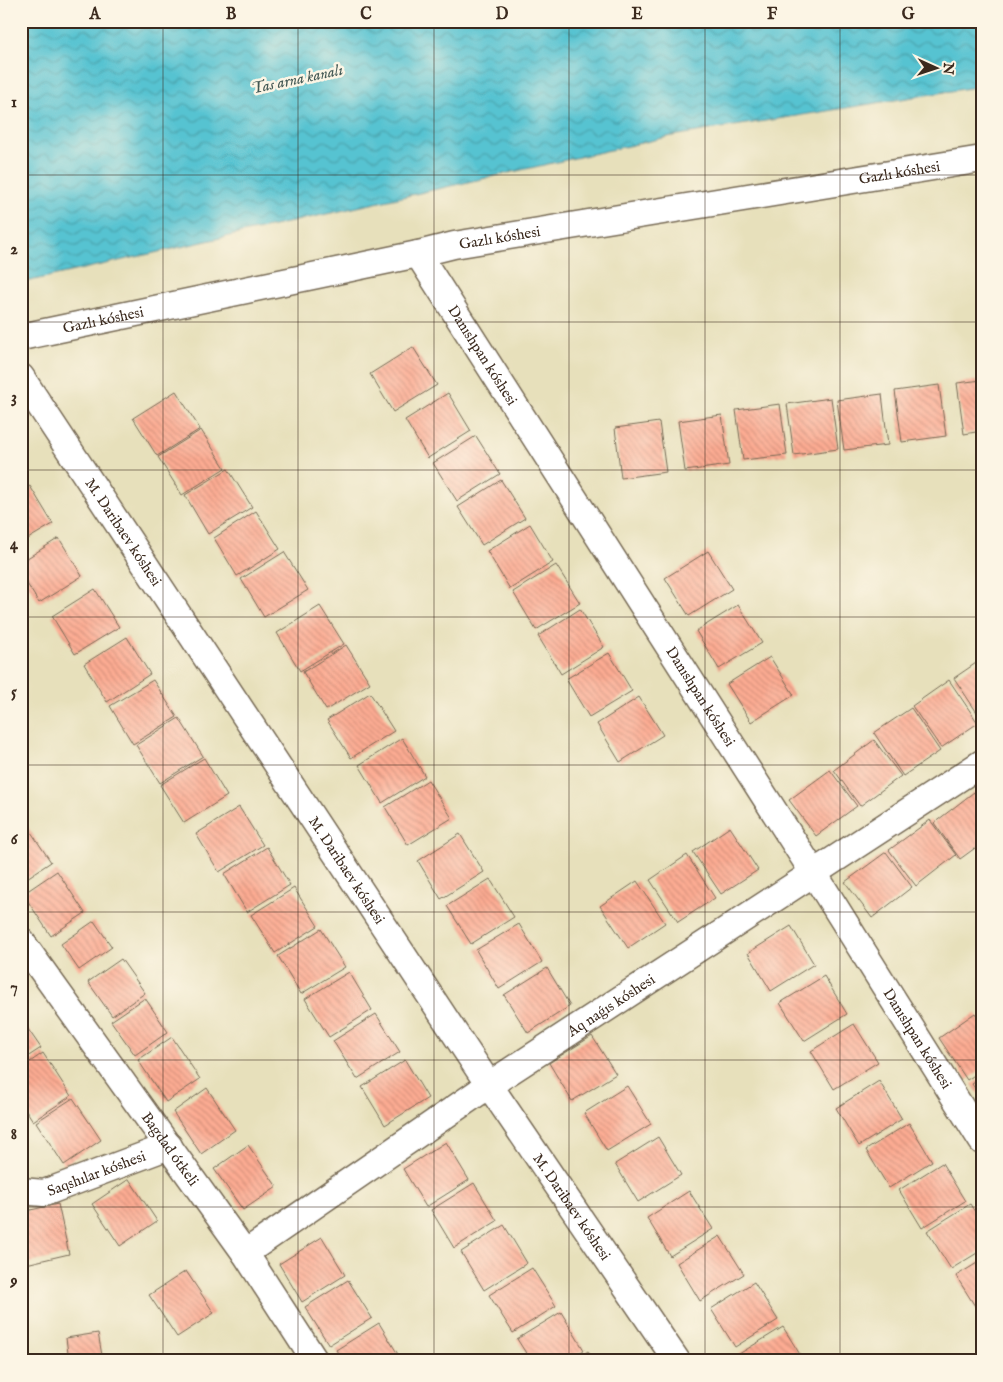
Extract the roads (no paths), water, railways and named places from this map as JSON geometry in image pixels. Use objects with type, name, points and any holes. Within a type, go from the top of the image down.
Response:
[{"type":"street","name":"Gazlı kóshesi","points":[[21,337],[454,245],[982,159]]},
{"type":"street","name":"Danıshpan kóshesi","points":[[418,254],[813,872],[982,1141]]},
{"type":"street","name":"M. Daribaev kóshesi","points":[[21,377],[489,1085],[677,1361]]},
{"type":"street","name":"Aq naǵıs kóshesi","points":[[245,1253],[489,1085],[982,763]]},
{"type":"street","name":"Bagdad ótkeli","points":[[21,940],[245,1253],[315,1361]]},
{"type":"street","name":"Saqshılar kóshesi","points":[[21,1191],[44,1193],[169,1146]]},
{"type":"water","name":"Tas arna kanalı","points":[[21,21],[982,21],[982,86],[672,136],[21,283]]}]
